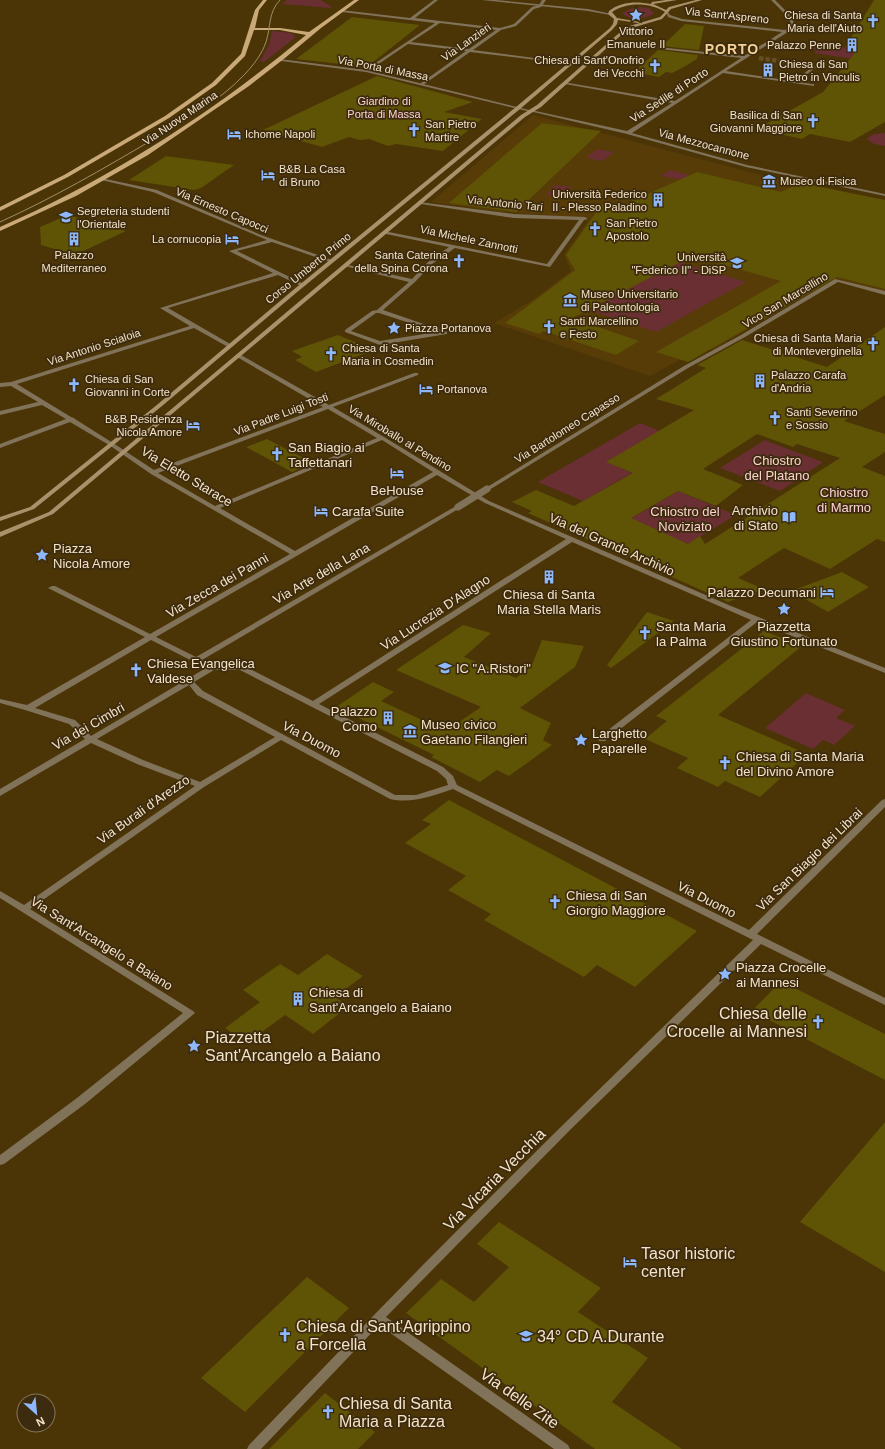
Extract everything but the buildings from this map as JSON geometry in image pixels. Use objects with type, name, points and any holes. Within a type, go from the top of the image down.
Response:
[{"type":"main road","name":"Via Nuova Marina","points":[[0,209],[66,176],[198,96],[221,77],[243,55],[257,10],[265,0]]},
{"type":"main road","name":"Via Nuova Marina","points":[[0,229],[56,204],[104,179],[153,150],[281,60],[310,34],[357,0]]},
{"type":"main road","points":[[626,0],[640,4],[654,5],[667,12]]},
{"type":"main road","points":[[647,22],[630,22],[616,18],[610,14],[610,12],[616,7],[675,0]]},
{"type":"main road","name":"Corso Umberto Primo","points":[[0,535],[51,513],[523,116],[565,83],[627,28],[661,18],[670,8],[700,0]]},
{"type":"main road","name":"Corso Umberto Primo","points":[[0,519],[32,508],[111,444],[518,108],[611,29],[615,24],[616,18]]},
{"type":"main road","points":[[252,29],[280,29],[310,34]]},
{"type":"street","points":[[411,18],[436,0]]},
{"type":"street","points":[[484,0],[588,10],[610,14]]},
{"type":"street","points":[[342,11],[500,29],[515,25],[533,8],[540,6],[544,0]]},
{"type":"street","points":[[773,0],[791,18],[793,26],[787,31]]},
{"type":"street","name":"Via Sant'Aspreno","points":[[667,12],[669,16],[681,20],[787,31]]},
{"type":"street","points":[[366,71],[439,22]]},
{"type":"street","name":"Via Lanzieri","points":[[423,84],[500,29]]},
{"type":"street","name":"Via Sedile di Porto","points":[[628,133],[745,56],[787,31]]},
{"type":"street","points":[[407,43],[570,63]]},
{"type":"street","points":[[659,48],[753,56]]},
{"type":"street","name":"Via Porta di Massa","points":[[281,60],[366,71],[518,108]]},
{"type":"street","points":[[779,61],[815,67],[803,76]]},
{"type":"street","points":[[722,72],[812,85]]},
{"type":"street","points":[[565,83],[675,102]]},
{"type":"street","name":"Via Mezzocannone","points":[[518,108],[628,133],[746,166],[885,194]]},
{"type":"street","name":"Via Ernesto Capocci","points":[[104,179],[155,191],[271,241],[332,261]]},
{"type":"street","name":"Via Antonio Tari","points":[[421,203],[514,216],[584,219],[548,266]]},
{"type":"street","name":"Via Michele Zannotti","points":[[386,232],[548,266]]},
{"type":"street","points":[[271,241],[232,251],[303,285]]},
{"type":"street","points":[[379,311],[445,333],[380,343],[347,331],[374,312],[379,311],[413,281],[430,263],[454,246]]},
{"type":"street","points":[[346,265],[413,281]]},
{"type":"street","points":[[230,346],[164,308],[278,274]]},
{"type":"street","name":"Vico San Marcellino","points":[[686,367],[743,336],[837,280],[885,293]]},
{"type":"street","name":"Via Antonio Scialoia","points":[[0,385],[12,384],[194,326]]},
{"type":"street","name":"Via Miroballo al Pendino","points":[[239,356],[327,408],[382,438],[487,502]]},
{"type":"street","name":"Via Bartolomeo Capasso","points":[[458,507],[686,367]]},
{"type":"street","name":"Via Padre Luigi Tosti","points":[[153,473],[416,374]]},
{"type":"street","name":"Via Eletto Starace","points":[[12,384],[124,452],[153,473],[295,554]]},
{"type":"street","points":[[0,413],[42,403]]},
{"type":"street","points":[[0,446],[72,420]]},
{"type":"street","points":[[215,508],[382,438]]},
{"type":"street","name":"Via Zecca dei Panni","points":[[28,708],[150,636],[437,472]]},
{"type":"street","name":"Via del Grande Archivio","points":[[487,502],[571,540],[756,619]]},
{"type":"street","name":"Via Arte della Lana","points":[[197,660],[458,507]]},
{"type":"street","name":"Via Lucrezia D'Alagno","points":[[312,705],[571,540]]},
{"type":"street","name":"Via Duomo","points":[[52,588],[212,668],[241,668],[440,769],[450,778],[453,786],[885,1002]]},
{"type":"street","points":[[602,740],[756,619],[885,671]]},
{"type":"street","points":[[190,682],[212,668]]},
{"type":"street","name":"Via Duomo","points":[[190,682],[200,693],[393,797],[403,799],[417,797],[453,786]]},
{"type":"street","name":"Via dei Cimbri","points":[[0,794],[90,739],[190,682]]},
{"type":"street","points":[[0,701],[72,722],[90,739],[140,762],[200,785]]},
{"type":"street","name":"Via Burali d'Arezzo","points":[[24,909],[200,785],[281,737]]},
{"type":"street","name":"Via San Biagio dei Librai","points":[[755,937],[885,802]]},
{"type":"street","name":"Via Sant'Arcangelo a Baiano","points":[[0,894],[190,1013],[82,1101],[0,1161]]},
{"type":"street","name":"Via Vicaria Vecchia","points":[[253,1448],[378,1318],[755,937]]},
{"type":"street","name":"Via delle Zite","points":[[378,1318],[564,1449]]},
{"type":"shaded area","points":[[533,115],[795,184],[799,182],[885,200],[885,292],[835,279],[712,350],[703,347],[650,376],[494,323],[531,301],[571,271],[564,255],[590,218],[500,212],[431,202]]},
{"type":"green space","points":[[287,0],[321,0],[332,7],[282,4]]},
{"type":"green space","points":[[640,7],[649,8],[654,13],[647,17],[638,19],[625,16],[622,13],[630,9]]},
{"type":"green space","points":[[272,31],[291,33],[296,37],[264,62],[260,61],[269,45]]},
{"type":"green space","points":[[819,43],[860,50],[853,59],[814,53],[817,50],[812,49]]},
{"type":"green space","points":[[885,133],[885,146],[874,144],[867,138],[874,134]]},
{"type":"green space","points":[[597,149],[614,152],[603,161],[586,158]]},
{"type":"green space","points":[[670,170],[692,176],[684,180],[660,176]]},
{"type":"green space","points":[[555,185],[572,187],[563,197],[546,195]]},
{"type":"green space","points":[[679,262],[746,282],[656,332],[588,310]]},
{"type":"green space","points":[[640,423],[660,431],[607,462],[632,473],[583,501],[538,482]]},
{"type":"green space","name":"Chiostro del Platano","points":[[765,440],[823,462],[780,491],[720,468]]},
{"type":"green space","name":"Chiostro del Noviziato","points":[[678,491],[736,515],[688,544],[630,519]]},
{"type":"green space","points":[[806,693],[845,710],[836,718],[855,726],[834,745],[823,740],[813,749],[765,728]]},
{"type":"tunnel","points":[[759,58],[779,61]]},
{"type":"tram line","points":[[0,222],[20,213],[115,162],[214,101],[236,83],[260,55],[268,36],[273,10],[280,0]]},
{"type":"place","name":"Vittorio Emanuele II","points":[[636,15]]},
{"type":"place","name":"Chiesa di Santa Maria dell'Aiuto","points":[[873,21]]},
{"type":"place","name":"Palazzo Penne","points":[[852,45]]},
{"type":"place","name":"Chiesa di Sant'Onofrio dei Vecchi","points":[[655,66]]},
{"type":"place","name":"Chiesa di San Pietro in Vinculis","points":[[768,70]]},
{"type":"place","name":"Basilica di San Giovanni Maggiore","points":[[813,121]]},
{"type":"place","name":"San Pietro Martire","points":[[414,130]]},
{"type":"place","name":"Ichome Napoli","points":[[234,134]]},
{"type":"place","name":"B&B La Casa di Bruno","points":[[268,175]]},
{"type":"place","name":"Museo di Fisica","points":[[769,181]]},
{"type":"place","name":"Università Federico II - Plesso Paladino","points":[[658,200]]},
{"type":"place","name":"Segreteria studenti l'Orientale","points":[[66,217]]},
{"type":"place","name":"San Pietro Apostolo","points":[[595,229]]},
{"type":"place","name":"Palazzo Mediterraneo","points":[[74,239]]},
{"type":"place","name":"La cornucopia","points":[[232,239]]},
{"type":"place","name":"Santa Caterina della Spina Corona","points":[[459,261]]},
{"type":"place","name":"Università \"Federico II\" - DiSP","points":[[737,263]]},
{"type":"place","name":"Museo Universitario di Paleontologia","points":[[570,300]]},
{"type":"place","name":"Santi Marcellino e Festo","points":[[549,327]]},
{"type":"place","name":"Piazza Portanova","points":[[394,328]]},
{"type":"place","name":"Chiesa di Santa Maria di Monteverginella","points":[[873,344]]},
{"type":"place","name":"Chiesa di Santa Maria in Cosmedin","points":[[331,354]]},
{"type":"place","name":"Palazzo Carafa d'Andria","points":[[760,381]]},
{"type":"place","name":"Chiesa di San Giovanni in Corte","points":[[74,385]]},
{"type":"place","name":"Portanova","points":[[426,389]]},
{"type":"place","name":"Santi Severino e Sossio","points":[[775,418]]},
{"type":"place","name":"B&B Residenza Nicola Amore","points":[[193,425]]},
{"type":"place","name":"San Biagio ai Taffettanari","points":[[277,454]]},
{"type":"place","name":"BeHouse","points":[[397,473]]},
{"type":"place","name":"Carafa Suite","points":[[321,511]]},
{"type":"place","name":"Archivio di Stato","points":[[789,517]]},
{"type":"place","name":"Piazza Nicola Amore","points":[[42,555]]},
{"type":"place","name":"Chiesa di Santa Maria Stella Maris","points":[[549,577]]},
{"type":"place","name":"Palazzo Decumani","points":[[827,592]]},
{"type":"place","name":"Piazzetta Giustino Fortunato","points":[[784,609]]},
{"type":"place","name":"Santa Maria la Palma","points":[[645,633]]},
{"type":"place","name":"IC \"A.Ristori\"","points":[[445,668]]},
{"type":"place","name":"Chiesa Evangelica Valdese","points":[[136,670]]},
{"type":"place","name":"Palazzo Como","points":[[388,718]]},
{"type":"place","name":"Museo civico Gaetano Filangieri","points":[[410,731]]},
{"type":"place","name":"Larghetto Paparelle","points":[[581,740]]},
{"type":"place","name":"Chiesa di Santa Maria del Divino Amore","points":[[725,763]]},
{"type":"place","name":"Chiesa di San Giorgio Maggiore","points":[[555,902]]},
{"type":"place","name":"Piazza Crocelle ai Mannesi","points":[[725,974]]},
{"type":"place","name":"Chiesa di Sant'Arcangelo a Baiano","points":[[298,999]]},
{"type":"place","name":"Chiesa delle Crocelle ai Mannesi","points":[[818,1022]]},
{"type":"place","name":"Piazzetta Sant'Arcangelo a Baiano","points":[[194,1046]]},
{"type":"place","name":"Tasor historic center","points":[[630,1262]]},
{"type":"place","name":"Chiesa di Sant'Agrippino a Forcella","points":[[285,1335]]},
{"type":"place","name":"34° CD A.Durante","points":[[526,1336]]},
{"type":"place","name":"Chiesa di Santa Maria a Piazza","points":[[328,1412]]},
{"type":"district","name":"PORTO","points":[[732,49]]},
{"type":"park label","name":"Giardino di Porta di Massa","points":[[384,107]]},
{"type":"park label","name":"Chiostro di Marmo","points":[[844,500]]}]
